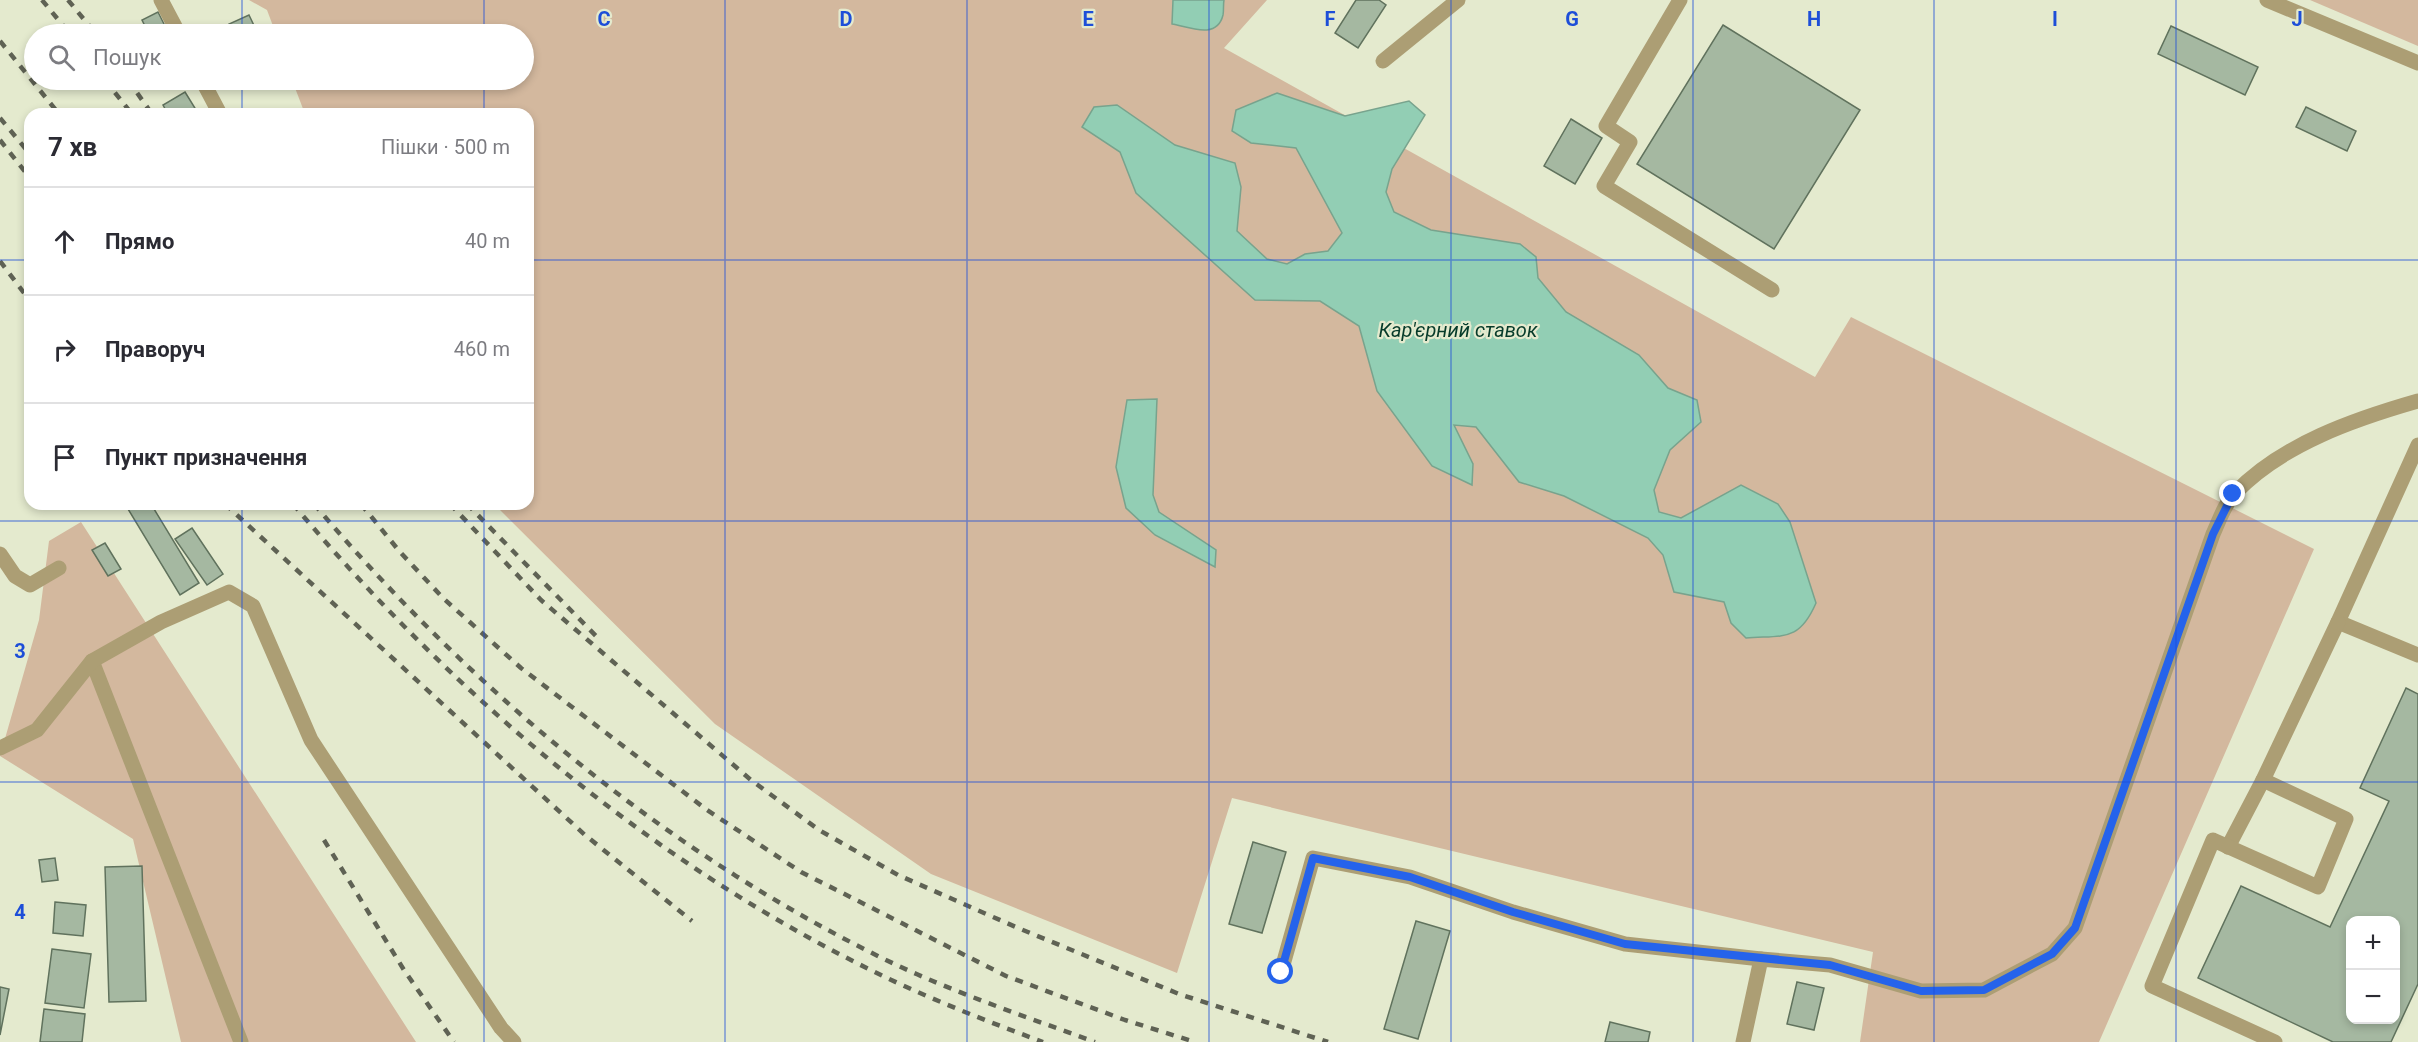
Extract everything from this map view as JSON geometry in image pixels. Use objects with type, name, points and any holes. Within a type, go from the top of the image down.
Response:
[{"type":"street","points":[[161,0],[174,24]]},
{"type":"street","points":[[1383,61],[1458,0]]},
{"type":"street","points":[[1680,0],[1606,126],[1630,142],[1604,186],[1772,290]]},
{"type":"street","points":[[2267,0],[2418,63]]},
{"type":"street","points":[[207,90],[217,108]]},
{"type":"street","points":[[1281,972],[1313,858],[1410,877],[1513,912],[1625,944],[1830,965],[1921,991],[1984,990],[2052,954],[2075,928],[2213,534],[2233,494],[2280,456],[2373,414],[2418,401]]},
{"type":"street","points":[[2228,847],[2338,622],[2418,445]]},
{"type":"street","points":[[0,554],[15,576],[30,585],[59,568]]},
{"type":"street","points":[[0,748],[37,730],[92,661],[161,622],[229,592],[253,606],[311,740],[501,1028],[514,1042]]},
{"type":"street","points":[[2338,622],[2418,655]]},
{"type":"street","points":[[92,661],[241,1042]]},
{"type":"street","points":[[2262,780],[2346,819],[2318,887],[2213,840],[2152,986],[2275,1042]]},
{"type":"street","points":[[1743,1042],[1761,959]]},
{"type":"shaded area","points":[[249,0],[1267,0],[1224,48],[1815,377],[1851,317],[2314,549],[2099,1042],[1860,1042],[1873,952],[1232,798],[1177,973],[931,874],[715,724],[500,510],[534,510],[534,108],[303,108],[296,90],[534,90],[534,24],[272,24],[267,10]]},
{"type":"shaded area","points":[[2310,0],[2418,0],[2418,46]]},
{"type":"shaded area","points":[[81,522],[416,1042],[181,1042],[133,839],[0,756],[39,620],[49,541]]},
{"type":"water","points":[[1173,0],[1224,0],[1220,23],[1209,30],[1172,24]]},
{"type":"water","name":"Кар'єрний ставок","points":[[1277,93],[1345,116],[1409,101],[1425,115],[1392,169],[1386,192],[1394,212],[1431,230],[1520,244],[1536,257],[1538,278],[1566,312],[1639,355],[1668,388],[1697,400],[1701,422],[1670,450],[1654,490],[1659,512],[1681,518],[1741,485],[1778,504],[1790,522],[1816,603],[1803,624],[1789,634],[1746,638],[1731,623],[1724,602],[1674,592],[1663,555],[1648,538],[1564,496],[1519,482],[1476,427],[1454,425],[1473,464],[1472,485],[1432,466],[1377,391],[1359,326],[1320,301],[1255,300],[1136,193],[1120,152],[1082,127],[1094,107],[1117,105],[1175,145],[1235,163],[1241,187],[1237,231],[1267,259],[1287,264],[1305,254],[1328,251],[1342,233],[1296,148],[1251,143],[1232,131],[1236,110]]},
{"type":"water","points":[[1157,399],[1153,495],[1159,512],[1216,550],[1215,567],[1155,535],[1126,508],[1116,467],[1127,400]]},
{"type":"building","points":[[1356,0],[1379,0],[1386,5],[1358,48],[1335,33]]},
{"type":"building","points":[[158,12],[164,24],[144,24],[142,20]]},
{"type":"building","points":[[249,15],[253,24],[229,24]]},
{"type":"building","points":[[1723,25],[1860,110],[1774,249],[1637,164]]},
{"type":"building","points":[[2171,26],[2258,67],[2245,95],[2158,54]]},
{"type":"building","points":[[185,92],[195,108],[165,108],[163,105]]},
{"type":"building","points":[[2306,107],[2356,131],[2347,151],[2296,127]]},
{"type":"building","points":[[1571,119],[1602,138],[1575,184],[1544,166]]},
{"type":"building","points":[[129,510],[155,510],[199,583],[180,595]]},
{"type":"building","points":[[192,528],[223,574],[207,585],[175,539]]},
{"type":"building","points":[[105,543],[121,569],[108,576],[92,550]]},
{"type":"building","points":[[2406,688],[2418,694],[2418,984],[2400,1023],[2400,916],[2346,916],[2346,1024],[2399,1024],[2391,1042],[2333,1042],[2198,978],[2241,886],[2330,927],[2389,801],[2360,788]]},
{"type":"building","points":[[1253,842],[1286,852],[1262,933],[1229,924]]},
{"type":"building","points":[[55,858],[58,880],[42,882],[39,860]]},
{"type":"building","points":[[142,866],[146,1001],[109,1002],[105,867]]},
{"type":"building","points":[[55,902],[86,905],[83,936],[53,933]]},
{"type":"building","points":[[1416,921],[1450,931],[1418,1039],[1384,1029]]},
{"type":"building","points":[[52,949],[91,954],[84,1008],[45,1003]]},
{"type":"building","points":[[1797,982],[1824,988],[1814,1030],[1787,1024]]},
{"type":"building","points":[[0,987],[9,989],[0,1035]]},
{"type":"building","points":[[44,1009],[85,1014],[82,1042],[40,1042]]},
{"type":"building","points":[[1610,1022],[1650,1032],[1648,1042],[1605,1042]]},
{"type":"railway","points":[[42,0],[62,24]]},
{"type":"railway","points":[[68,0],[88,24]]},
{"type":"railway","points":[[0,41],[24,71]]},
{"type":"railway","points":[[40,90],[54,108]]},
{"type":"railway","points":[[113,90],[127,108]]},
{"type":"railway","points":[[135,90],[148,108]]},
{"type":"railway","points":[[0,118],[24,147]]},
{"type":"railway","points":[[0,140],[24,170]]},
{"type":"railway","points":[[0,261],[24,293]]},
{"type":"railway","points":[[232,510],[585,835],[692,921]]},
{"type":"railway","points":[[298,510],[421,644],[563,771],[639,829],[717,883],[799,932],[883,976],[962,1011],[1043,1042]]},
{"type":"railway","points":[[319,510],[375,573],[506,701],[576,761],[649,817],[724,868],[803,916],[884,959],[962,993],[1095,1042]]},
{"type":"railway","points":[[366,510],[400,552],[444,599],[521,668],[707,810],[801,872],[1006,976],[1125,1020],[1195,1042]]},
{"type":"railway","points":[[456,510],[541,600],[751,780],[819,830],[898,875],[1018,928],[1179,994],[1328,1042]]},
{"type":"railway","points":[[473,510],[597,637]]},
{"type":"railway","points":[[324,840],[404,970],[454,1042]]},
{"type":"route","points":[[1281,972],[1313,858],[1410,877],[1513,912],[1625,944],[1830,965],[1921,991],[1984,990],[2052,954],[2075,928],[2213,534],[2233,494]]}]
